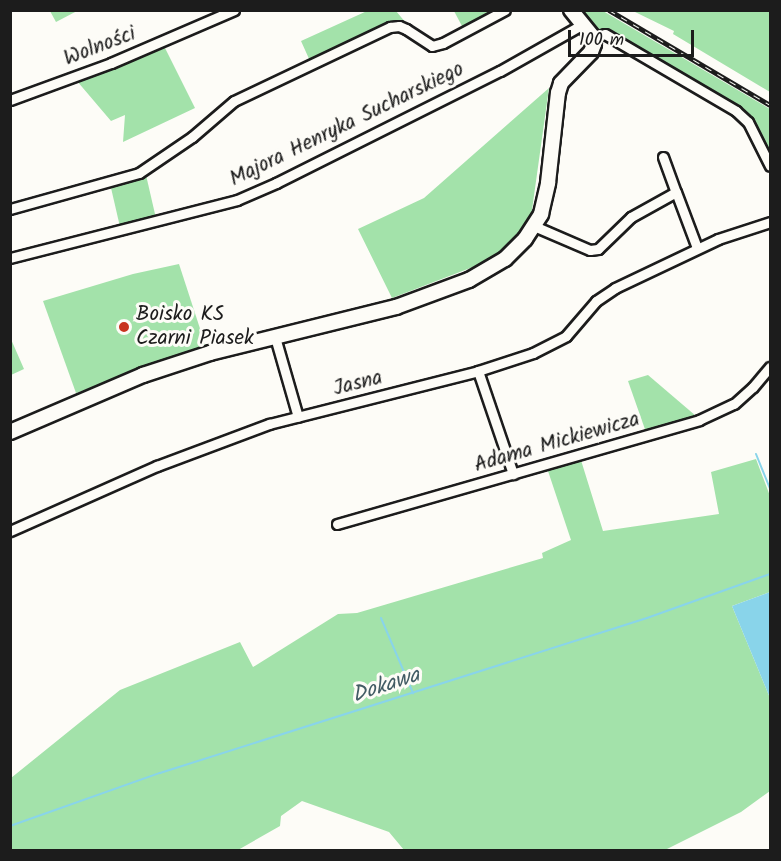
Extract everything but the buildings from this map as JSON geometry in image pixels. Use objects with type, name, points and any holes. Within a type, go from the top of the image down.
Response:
[{"type":"street","name":"Wolności","points":[[10,100],[111,63],[234,10]]},
{"type":"street","points":[[10,209],[139,173],[192,137],[234,101],[390,27],[406,29],[432,46],[444,43],[505,10]]},
{"type":"street","points":[[10,432],[143,375],[210,352],[396,307],[469,280],[505,259],[534,226],[545,200],[561,83],[591,52],[594,44],[593,37],[571,10]]},
{"type":"street","name":"Majora Henryka Sucharskiego","points":[[10,258],[237,200],[276,183],[490,76],[583,24]]},
{"type":"street","points":[[593,37],[605,34],[736,111],[748,122],[771,166]]},
{"type":"street","points":[[663,157],[697,248]]},
{"type":"street","points":[[534,226],[590,250],[598,249],[631,217],[676,192]]},
{"type":"street","name":"Jasna","points":[[10,531],[157,466],[269,424],[478,371],[547,347],[566,336],[596,301],[615,288],[697,248],[771,222]]},
{"type":"street","points":[[275,337],[298,417]]},
{"type":"street","name":"Adama Mickiewicza","points":[[337,524],[699,420],[734,404],[771,367]]},
{"type":"street","points":[[478,371],[513,474]]},
{"type":"green space","points":[[50,11],[77,11],[56,22]]},
{"type":"green space","points":[[367,11],[396,11],[406,23],[391,23],[310,61],[301,41]]},
{"type":"green space","points":[[454,11],[497,11],[463,28]]},
{"type":"green space","points":[[577,11],[603,11],[770,109],[770,160],[749,120],[598,32]]},
{"type":"green space","points":[[633,11],[770,11],[770,92],[673,34],[674,31]]},
{"type":"green space","points":[[164,46],[195,108],[123,142],[125,115],[111,121],[77,81]]},
{"type":"green space","points":[[549,88],[531,217],[507,246],[486,262],[392,298],[358,229],[424,198]]},
{"type":"green space","points":[[146,175],[156,217],[120,225],[110,183]]},
{"type":"green space","name":"Boisko KS Czarni Piasek","points":[[179,264],[206,347],[76,393],[43,301],[133,274]]},
{"type":"green space","points":[[10,337],[24,369],[11,375],[10,375]]},
{"type":"green space","points":[[648,375],[696,416],[647,435],[628,381]]},
{"type":"green space","points":[[580,457],[603,531],[719,514],[711,472],[756,459],[770,496],[770,592],[732,606],[770,698],[770,791],[741,812],[665,850],[404,850],[389,832],[302,801],[281,816],[280,826],[238,850],[11,850],[11,778],[120,690],[240,642],[253,667],[338,614],[357,613],[543,558],[542,553],[571,540],[548,471]]},
{"type":"water","points":[[770,592],[770,698],[732,606]]},
{"type":"waterway","points":[[756,454],[770,489]]},
{"type":"waterway","name":"Dokawa","points":[[10,826],[160,773],[647,618],[770,574]]},
{"type":"waterway","points":[[381,618],[413,693]]},
{"type":"railway","points":[[609,10],[770,105]]},
{"type":"place","name":"Boisko KS Czarni Piasek","points":[[124,327]]}]
